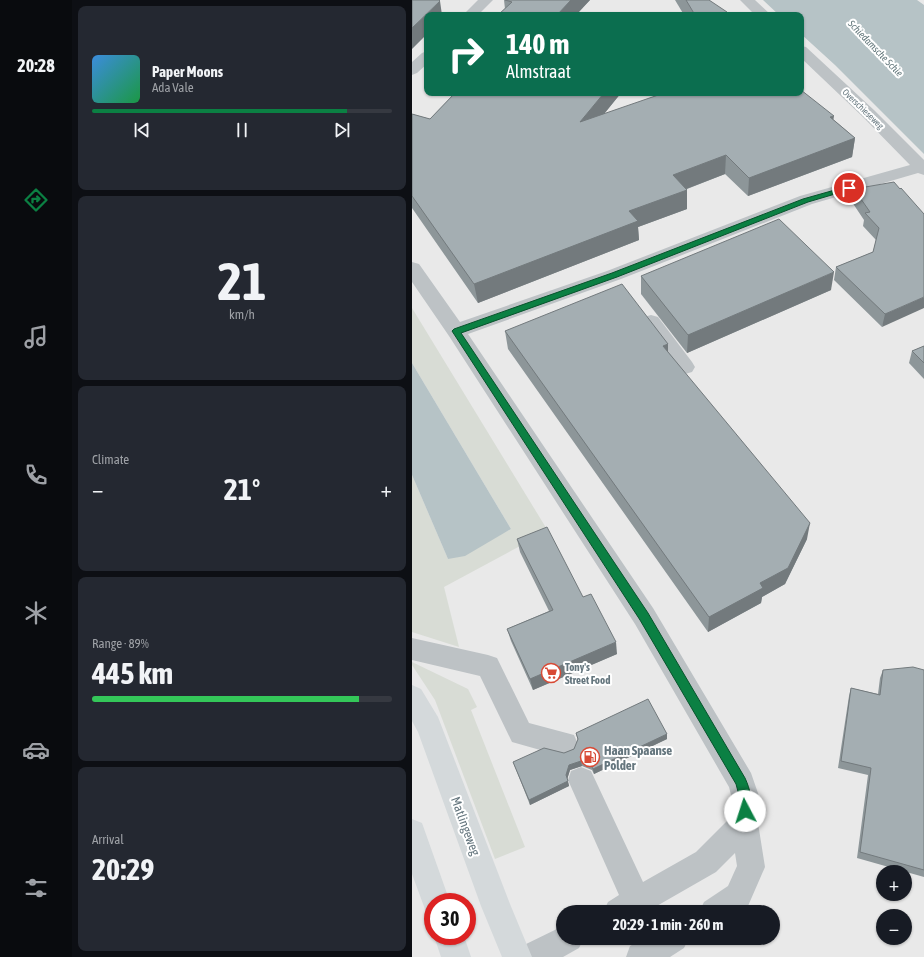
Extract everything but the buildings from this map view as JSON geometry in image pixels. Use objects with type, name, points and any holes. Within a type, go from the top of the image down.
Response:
[{"type":"main road","name":"Matlingeweg","points":[[412,697],[429,726],[496,906],[517,957]]},
{"type":"main road","points":[[412,833],[433,893]]},
{"type":"main road","points":[[452,945],[456,957]]},
{"type":"street","points":[[473,12],[486,0]]},
{"type":"street","points":[[747,0],[761,12]]},
{"type":"street","name":"Overschieseweg","points":[[804,53],[869,114],[923,169]]},
{"type":"street","points":[[412,70],[424,59]]},
{"type":"street","points":[[456,331],[619,281],[806,200],[923,169]]},
{"type":"street","points":[[412,268],[456,331],[644,616],[741,782],[746,799],[744,823],[751,867],[738,896],[724,905]]},
{"type":"street","points":[[638,306],[685,367]]},
{"type":"street","points":[[412,650],[488,666],[521,733],[565,744]]},
{"type":"street","points":[[581,780],[630,905]]},
{"type":"street","points":[[638,905],[706,862],[744,823]]},
{"type":"street","points":[[533,957],[556,945]]},
{"type":"shaded area","points":[[412,0],[924,0],[924,957],[412,957]]},
{"type":"shaded area","points":[[412,308],[548,531],[444,587],[459,647],[412,632],[412,475],[448,559],[511,529],[412,363]]},
{"type":"shaded area","points":[[412,662],[468,689],[477,707],[471,710],[525,847],[495,859],[435,700],[412,665]]},
{"type":"water","name":"Schiedamsche Schie","points":[[763,0],[917,0],[924,5],[924,154],[835,65],[804,37],[804,12],[776,12]]},
{"type":"water","points":[[412,363],[511,529],[465,556],[448,559],[412,475]]},
{"type":"place","name":"Tony's Street Food","points":[[551,673]]},
{"type":"place","name":"Haan Spaanse Polder","points":[[590,757]]},
{"type":"route","points":[[745,811],[746,799],[741,782],[644,616],[456,331],[614,275],[806,200],[849,188]]}]
